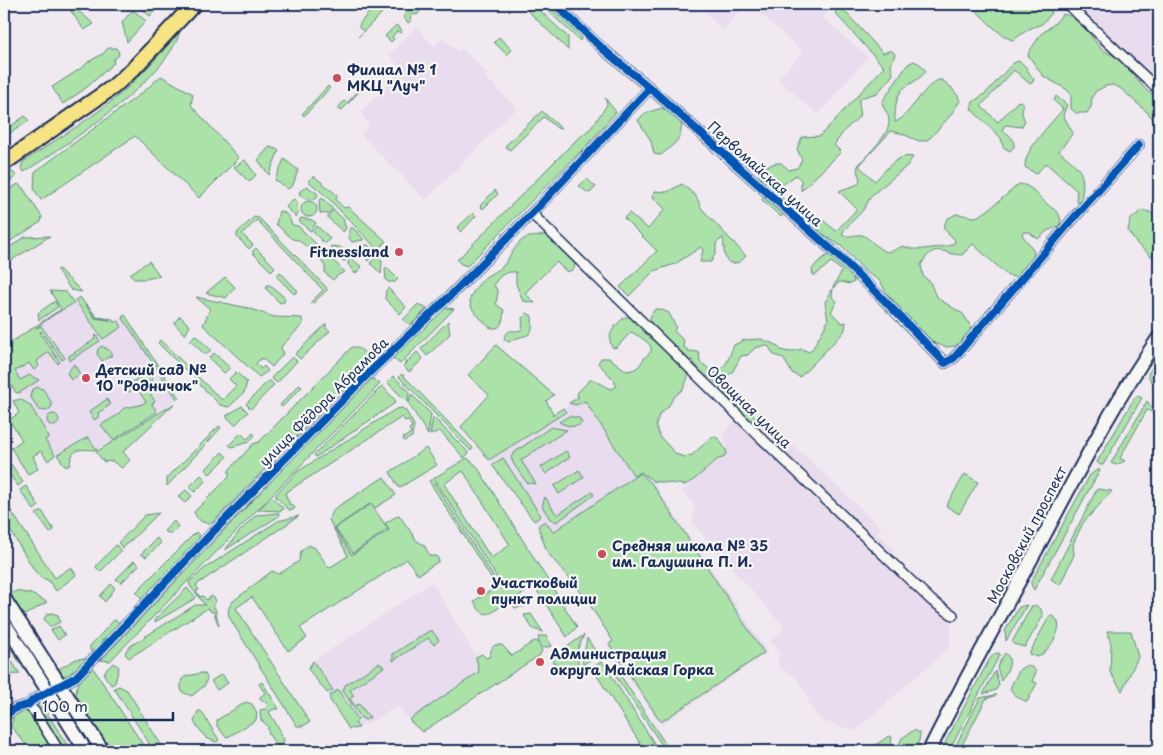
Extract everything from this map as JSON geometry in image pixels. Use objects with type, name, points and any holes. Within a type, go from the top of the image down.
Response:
[{"type":"main road","points":[[4,163],[133,69],[194,4]]},
{"type":"main road","name":"Московский проспект","points":[[929,751],[1082,465],[1137,370],[1159,337]]},
{"type":"main road","points":[[4,598],[55,688],[86,751]]},
{"type":"main road","points":[[4,622],[103,751]]},
{"type":"street","name":"Первомайская улица","points":[[555,4],[604,50],[650,88],[832,251],[882,298],[945,362],[954,358],[1139,145]]},
{"type":"street","points":[[1067,4],[1159,90]]},
{"type":"street","name":"улица Фёдора Абрамова","points":[[4,716],[16,708],[28,705],[33,700],[76,677],[236,508],[372,370],[532,214],[650,88]]},
{"type":"street","name":"Овощная улица","points":[[532,214],[748,426],[932,601],[953,615]]},
{"type":"street","points":[[28,705],[59,751]]},
{"type":"shaded area","points":[[697,4],[747,4],[723,30]]},
{"type":"shaded area","points":[[750,4],[834,4],[823,18],[868,57],[818,115],[778,79],[803,52]]},
{"type":"shaded area","points":[[1056,4],[1159,4],[1159,98],[1147,91],[1133,72],[1118,57],[1102,50],[1083,23]]},
{"type":"shaded area","points":[[416,27],[434,46],[442,38],[458,51],[461,48],[488,74],[485,77],[517,108],[426,200],[361,135],[369,126],[361,112],[401,70],[390,55]]},
{"type":"shaded area","name":"Детский сад № 10 \"Родничок\"","points":[[80,297],[96,318],[116,322],[125,315],[179,398],[97,449],[89,436],[55,455],[4,373],[4,347]]},
{"type":"shaded area","points":[[590,390],[768,652],[661,725],[607,645],[612,641],[548,540],[483,451],[551,416]]},
{"type":"shaded area","points":[[744,409],[760,419],[768,421],[881,528],[877,533],[895,550],[882,561],[929,606],[951,620],[950,647],[855,731],[822,721],[808,703],[807,694],[794,676],[780,668],[778,660],[779,651],[769,642],[785,628],[692,523],[695,506],[682,491],[723,455],[727,448],[724,440],[725,433]]},
{"type":"shaded area","points":[[432,582],[476,657],[479,672],[409,720],[399,706],[359,728],[313,661]]},
{"type":"green space","points":[[66,4],[70,4],[94,24],[84,30]]},
{"type":"green space","points":[[151,4],[161,4],[150,16],[144,11]]},
{"type":"green space","points":[[376,4],[391,4],[364,31],[359,28],[360,23]]},
{"type":"green space","points":[[521,4],[533,4],[568,37],[568,50]]},
{"type":"green space","points":[[541,4],[548,4],[582,36],[580,41]]},
{"type":"green space","points":[[970,4],[1053,4],[1051,14],[1042,24],[1029,29],[1013,40],[996,30]]},
{"type":"green space","points":[[839,5],[883,53],[891,50],[895,54],[891,65],[893,74],[877,93],[860,98],[859,117],[844,131],[834,145],[841,152],[801,191],[801,180],[796,175],[785,183],[779,191],[772,184],[763,181],[756,170],[776,163],[781,163],[789,170],[797,168],[802,160],[797,149],[802,137],[820,136],[884,67],[835,13]]},
{"type":"green space","points":[[413,6],[420,12],[417,15],[414,14],[410,18],[412,20],[408,23],[403,17]]},
{"type":"green space","points":[[133,10],[146,21],[127,42],[122,22]]},
{"type":"green space","points":[[1063,14],[1077,18],[1102,50],[1123,60],[1147,91],[1159,98],[1159,136],[1148,113],[1120,88],[1113,85],[1096,91],[1087,113],[1076,113],[1071,109],[1071,94],[1066,89],[1043,76],[1028,55],[1041,34]]},
{"type":"green space","points":[[396,25],[402,30],[400,33],[397,31],[392,37],[394,39],[391,42],[385,36]]},
{"type":"green space","points":[[180,31],[172,49],[157,69],[137,89],[64,146],[24,172],[21,167],[23,162],[116,98],[149,66]]},
{"type":"green space","points":[[499,37],[512,50],[507,55],[494,42]]},
{"type":"green space","points":[[108,48],[116,48],[118,51],[119,55],[113,60],[114,63],[86,88],[63,104],[52,87],[104,53]]},
{"type":"green space","points":[[914,61],[920,64],[926,71],[900,93],[896,102],[895,122],[905,115],[926,90],[938,80],[942,80],[951,87],[960,101],[950,116],[930,138],[925,141],[919,141],[891,131],[859,166],[875,181],[897,160],[907,156],[913,157],[907,166],[872,195],[863,210],[844,230],[842,235],[862,235],[880,249],[888,252],[903,246],[912,249],[924,249],[947,246],[954,243],[955,240],[943,228],[947,219],[956,214],[973,217],[979,216],[1019,184],[1027,186],[1034,191],[1057,212],[1061,221],[1059,226],[1047,231],[1038,239],[1029,232],[1023,232],[1022,235],[1032,248],[1034,256],[1023,272],[1016,277],[1008,276],[973,244],[962,255],[935,251],[926,257],[921,265],[923,276],[930,282],[939,299],[963,314],[972,328],[967,338],[955,346],[947,347],[936,344],[922,335],[886,292],[880,281],[866,272],[841,246],[814,227],[819,217],[836,231],[857,209],[839,191],[859,183],[858,166],[882,139],[888,127],[889,118],[882,102],[908,64]]},
{"type":"green space","points":[[1018,61],[1021,62],[1034,79],[1033,82],[1030,84],[1014,70],[981,106],[998,122],[1017,102],[1020,101],[1022,104],[1022,114],[1025,121],[1021,127],[1006,125],[1002,131],[1009,135],[1014,142],[1014,147],[1010,151],[1003,147],[1001,138],[971,109],[973,102],[987,92],[1012,64]]},
{"type":"green space","points":[[161,76],[193,94],[191,105],[239,158],[199,198],[135,136],[41,200],[34,189],[35,172],[143,92]]},
{"type":"green space","points":[[360,79],[369,81],[341,111],[338,108],[344,101],[347,103],[362,87],[357,82]]},
{"type":"green space","points":[[328,86],[330,88],[304,116],[302,114]]},
{"type":"green space","points":[[1056,96],[1067,105],[1063,115],[1073,133],[1059,151],[1081,173],[1083,185],[1081,198],[1078,203],[1076,200],[1077,191],[1046,163],[1036,174],[1025,167],[1029,152],[1034,144],[1063,109],[1054,101]]},
{"type":"green space","points":[[605,98],[616,112],[587,145],[467,266],[461,264],[457,260],[574,142],[591,128],[607,105]]},
{"type":"green space","points":[[662,108],[682,121],[682,127],[677,141],[661,155],[654,154],[651,141],[638,120],[645,113]]},
{"type":"green space","points":[[542,111],[562,129],[557,128],[544,117],[510,150],[505,146]]},
{"type":"green space","points":[[25,116],[29,121],[4,137],[4,131]]},
{"type":"green space","points":[[269,147],[279,150],[269,175],[258,160]]},
{"type":"green space","points":[[284,159],[298,170],[293,185],[288,189],[275,180]]},
{"type":"green space","points":[[245,160],[256,175],[249,182],[234,167]]},
{"type":"green space","points":[[11,171],[17,176],[4,186],[4,174]]},
{"type":"green space","points":[[314,176],[337,195],[336,200],[344,208],[348,207],[386,241],[378,250],[325,195],[308,181]]},
{"type":"green space","points":[[587,179],[596,187],[588,193],[579,186]]},
{"type":"green space","points":[[18,184],[23,188],[42,217],[41,222],[4,245],[4,193]]},
{"type":"green space","points":[[682,184],[696,196],[702,209],[746,256],[738,263],[728,261],[725,255],[723,238],[716,243],[716,252],[711,262],[700,262],[703,250],[701,247],[675,264],[654,271],[629,296],[620,287],[657,251],[624,218],[629,213],[648,229],[665,209],[652,196],[655,191],[667,192]]},
{"type":"green space","points":[[307,186],[318,194],[316,199],[305,199],[300,195],[299,192]]},
{"type":"green space","points":[[495,190],[498,194],[483,209],[480,206]]},
{"type":"green space","points":[[764,196],[785,212],[781,217],[762,200]]},
{"type":"green space","points":[[322,198],[332,208],[327,214],[320,213],[319,201]]},
{"type":"green space","points":[[295,199],[297,202],[298,215],[296,217],[286,207]]},
{"type":"green space","points":[[309,201],[317,209],[309,217],[301,209]]},
{"type":"green space","points":[[334,210],[344,220],[344,225],[346,226],[343,232],[328,218],[328,215]]},
{"type":"green space","points":[[1142,210],[1150,212],[1159,218],[1159,263],[1137,244],[1128,231],[1130,220]]},
{"type":"green space","points":[[279,211],[286,214],[292,225],[298,226],[345,272],[333,280],[325,273],[325,266],[315,253],[298,240],[292,239],[276,224]]},
{"type":"green space","points":[[473,213],[476,216],[461,232],[457,228]]},
{"type":"green space","points":[[254,217],[259,218],[326,287],[327,290],[312,304],[310,303],[323,290],[257,220],[242,234],[253,245],[249,249],[237,237],[237,233]]},
{"type":"green space","points":[[301,218],[312,220],[316,223],[311,231],[299,221]]},
{"type":"green space","points":[[317,226],[330,238],[326,243],[314,233],[313,231]]},
{"type":"green space","points":[[352,227],[363,240],[352,242],[349,238],[349,229]]},
{"type":"green space","points":[[543,235],[556,241],[575,260],[574,269],[567,272],[556,262],[525,293],[535,303],[523,301],[516,284],[516,272],[509,272],[503,275],[494,285],[498,292],[496,304],[504,310],[502,321],[497,328],[489,327],[472,309],[470,298],[474,291],[485,278],[503,266],[521,241],[529,237]]},
{"type":"green space","points":[[50,236],[4,265],[4,251],[25,237]]},
{"type":"green space","points":[[360,245],[368,245],[376,252],[368,261],[357,250]]},
{"type":"green space","points":[[331,246],[340,247],[345,251],[345,261],[330,250]]},
{"type":"green space","points":[[256,248],[275,267],[271,271],[252,252]]},
{"type":"green space","points":[[828,255],[832,255],[840,265],[851,271],[854,282],[850,284],[840,282],[833,288],[832,297],[837,301],[831,312],[842,323],[846,322],[843,333],[800,377],[792,373],[783,358],[774,355],[769,347],[765,345],[755,348],[748,355],[741,356],[733,371],[725,378],[725,383],[739,394],[741,401],[750,407],[757,423],[754,424],[750,421],[712,379],[702,374],[692,360],[683,362],[682,366],[688,376],[687,380],[683,389],[659,415],[656,425],[660,437],[676,454],[684,457],[692,455],[713,436],[719,439],[727,452],[723,458],[718,459],[685,485],[653,481],[641,472],[634,476],[585,401],[576,405],[569,403],[579,397],[577,396],[578,392],[590,380],[594,380],[611,389],[616,387],[614,380],[598,363],[601,358],[609,358],[627,371],[638,367],[651,351],[650,345],[631,332],[617,347],[613,348],[610,335],[618,323],[625,317],[631,317],[648,325],[655,309],[669,313],[676,327],[674,331],[684,341],[683,346],[689,351],[699,352],[700,362],[712,374],[721,370],[734,345],[744,340],[761,339],[776,345],[781,350],[789,352],[802,349],[809,352],[828,321],[825,302],[842,271],[831,262],[816,275],[813,275],[812,269]]},
{"type":"green space","points":[[349,257],[362,267],[355,274],[348,264]]},
{"type":"green space","points":[[377,257],[382,261],[381,274],[370,263]]},
{"type":"green space","points":[[149,261],[160,276],[134,279],[130,274]]},
{"type":"green space","points":[[386,267],[398,279],[395,282],[388,282],[386,280]]},
{"type":"green space","points":[[59,269],[82,292],[71,290],[57,270]]},
{"type":"green space","points":[[280,272],[298,291],[294,294],[276,276]]},
{"type":"green space","points":[[225,277],[235,287],[226,298],[206,293]]},
{"type":"green space","points":[[267,285],[270,285],[285,298],[284,302],[280,303],[266,289]]},
{"type":"green space","points":[[388,288],[406,307],[400,314],[385,299]]},
{"type":"green space","points":[[50,291],[66,292],[74,303],[36,328],[41,326],[65,358],[62,360],[41,331],[40,333],[60,362],[58,364],[49,352],[37,361],[39,366],[34,370],[29,363],[15,371],[20,380],[29,375],[39,380],[21,392],[16,393],[10,383],[4,383],[4,347],[61,309]]},
{"type":"green space","points":[[80,297],[95,318],[110,320],[96,318],[86,304],[97,317],[113,319],[112,321],[116,322],[118,320],[122,327],[103,339],[75,300]]},
{"type":"green space","points":[[196,297],[248,308],[274,317],[302,318],[303,324],[281,347],[283,354],[272,367],[262,358],[256,363],[261,369],[264,366],[268,371],[259,377],[203,325],[210,309]]},
{"type":"green space","points":[[55,301],[58,307],[39,320],[38,313]]},
{"type":"green space","points":[[418,304],[427,309],[411,325],[403,320]]},
{"type":"green space","points":[[442,309],[454,309],[400,364],[393,358]]},
{"type":"green space","points":[[527,313],[532,316],[532,330],[530,333],[509,342],[505,340],[506,334],[510,331],[521,330],[523,326],[522,318]]},
{"type":"green space","points":[[125,315],[179,398],[177,399],[122,317]]},
{"type":"green space","points":[[180,316],[190,326],[185,335],[174,323]]},
{"type":"green space","points":[[448,321],[450,334],[427,356],[421,349]]},
{"type":"green space","points":[[326,324],[326,328],[330,331],[300,359],[295,354]]},
{"type":"green space","points":[[96,335],[100,341],[69,361],[69,356],[94,340]]},
{"type":"green space","points":[[195,335],[211,350],[205,355],[190,340]]},
{"type":"green space","points":[[160,340],[222,400],[236,386],[229,379],[236,372],[247,382],[244,393],[229,407],[220,405],[196,381],[195,377],[158,343]]},
{"type":"green space","points":[[496,345],[554,395],[546,401],[553,413],[552,415],[563,408],[566,412],[489,460],[461,427],[489,395],[468,375]]},
{"type":"green space","points":[[102,346],[109,350],[112,355],[102,361],[97,354],[98,349]]},
{"type":"green space","points":[[352,347],[363,351],[368,356],[368,363],[213,522],[204,523],[199,520],[194,512],[229,477],[229,470]]},
{"type":"green space","points":[[417,352],[423,359],[409,372],[403,366]]},
{"type":"green space","points":[[214,353],[230,368],[224,373],[209,358]]},
{"type":"green space","points":[[292,357],[297,361],[277,383],[271,378]]},
{"type":"green space","points":[[1159,357],[1159,369],[1151,382],[1148,374]]},
{"type":"green space","points":[[74,364],[80,374],[71,380],[67,373]]},
{"type":"green space","points":[[147,373],[152,375],[152,380],[144,385],[155,401],[152,404],[157,412],[113,440],[101,425],[116,416],[124,408],[146,402],[138,390],[127,392],[124,387]]},
{"type":"green space","points":[[402,374],[473,448],[471,451],[399,377]]},
{"type":"green space","points":[[393,376],[409,391],[408,403],[387,382]]},
{"type":"green space","points":[[368,379],[373,379],[380,384],[110,661],[101,660]]},
{"type":"green space","points":[[269,380],[274,385],[251,409],[246,404]]},
{"type":"green space","points":[[299,385],[302,387],[282,407],[280,405]]},
{"type":"green space","points":[[382,386],[396,401],[395,403],[316,457],[314,455]]},
{"type":"green space","points":[[37,387],[43,389],[52,403],[51,408],[47,411],[39,410],[30,396],[32,390]]},
{"type":"green space","points":[[411,394],[431,414],[428,435],[409,404]]},
{"type":"green space","points":[[1135,397],[1142,398],[1103,465],[1100,465],[1097,462]]},
{"type":"green space","points":[[20,399],[30,405],[49,437],[45,440],[55,455],[48,461],[41,451],[33,456],[38,469],[28,474],[11,448],[22,440],[9,420],[19,413],[13,401]]},
{"type":"green space","points":[[107,399],[110,405],[98,413],[99,417],[94,420],[89,412]]},
{"type":"green space","points":[[1147,401],[1154,413],[1147,410],[1120,458],[1125,461],[1116,465],[1111,463]]},
{"type":"green space","points":[[175,403],[123,452],[130,460],[122,468],[112,461],[104,462],[96,452]]},
{"type":"green space","points":[[242,406],[248,412],[235,425],[226,416]]},
{"type":"green space","points":[[402,408],[406,411],[414,425],[412,437],[404,441],[403,438],[411,433],[409,429],[412,427],[408,420],[405,421],[402,417],[285,493],[290,505],[292,504],[295,508],[293,510],[289,510],[276,497],[276,494],[297,472],[396,409]]},
{"type":"green space","points":[[55,414],[58,415],[58,425],[51,426],[48,425],[47,418],[48,415]]},
{"type":"green space","points":[[569,416],[579,418],[582,423],[577,426],[571,426],[559,422]]},
{"type":"green space","points":[[433,417],[469,453],[464,458],[440,431],[430,435]]},
{"type":"green space","points":[[219,426],[221,428],[167,486],[167,478]]},
{"type":"green space","points":[[551,427],[567,430],[521,460],[536,484],[527,483],[511,457],[515,452]]},
{"type":"green space","points":[[241,433],[247,439],[253,433],[255,435],[249,442],[232,447],[229,445]]},
{"type":"green space","points":[[88,437],[97,450],[83,449],[76,451],[73,454],[70,465],[66,467],[57,455]]},
{"type":"green space","points":[[426,448],[437,465],[399,488],[390,472]]},
{"type":"green space","points":[[566,451],[570,457],[546,474],[541,467]]},
{"type":"green space","points":[[222,452],[227,457],[210,474],[205,470]]},
{"type":"green space","points":[[467,458],[476,465],[577,627],[567,637],[534,586],[519,596],[526,606],[515,608],[509,600],[490,613],[486,614],[478,608],[474,601],[501,584],[434,478]],"holes":[[[463,471],[510,545],[491,558],[444,484]]]},
{"type":"green space","points":[[503,458],[541,516],[534,521],[492,465]]},
{"type":"green space","points":[[11,464],[23,482],[18,486],[5,468]]},
{"type":"green space","points":[[579,470],[584,477],[559,494],[554,486]]},
{"type":"green space","points":[[1100,470],[1034,590],[1031,582],[1090,475]]},
{"type":"green space","points":[[640,473],[652,484],[764,653],[661,722],[609,644],[613,641],[584,596],[547,552],[538,526],[545,521],[553,532]]},
{"type":"green space","points":[[965,474],[978,482],[959,514],[946,506]]},
{"type":"green space","points":[[201,475],[206,480],[195,492],[189,487]]},
{"type":"green space","points":[[384,477],[396,495],[375,508],[371,503],[334,528],[352,555],[389,530],[385,523],[399,515],[417,541],[424,545],[430,556],[437,556],[439,561],[418,575],[407,559],[300,628],[307,638],[288,651],[252,597],[236,608],[310,722],[303,726],[297,726],[230,619],[228,614],[229,607],[232,602],[272,571],[279,574],[299,561],[301,551],[309,545],[315,548],[329,568],[348,556],[329,520],[334,509]]},
{"type":"green space","points":[[432,479],[498,584],[496,586],[429,481]]},
{"type":"green space","points":[[26,486],[39,506],[34,510],[20,490]]},
{"type":"green space","points":[[1097,489],[1112,491],[1083,523],[1073,544],[1074,555],[1060,585],[1051,579]]},
{"type":"green space","points":[[186,490],[192,496],[185,503],[178,497]]},
{"type":"green space","points":[[592,492],[594,495],[557,522],[550,519],[542,506],[545,497],[557,515]]},
{"type":"green space","points":[[272,497],[284,509],[280,511],[258,510]]},
{"type":"green space","points":[[4,500],[55,578],[71,567],[76,575],[56,591],[48,580],[41,578],[34,570],[4,520]]},
{"type":"green space","points":[[371,504],[388,529],[353,553],[335,528]]},
{"type":"green space","points":[[42,511],[54,530],[50,533],[36,514]]},
{"type":"green space","points":[[159,513],[123,548],[118,543],[145,515]]},
{"type":"green space","points":[[279,513],[279,516],[225,550],[256,515]]},
{"type":"green space","points":[[299,516],[196,585],[199,590],[196,591],[200,597],[203,596],[206,600],[212,596],[216,600],[213,607],[215,608],[219,626],[213,611],[211,612],[208,608],[129,658],[125,654],[132,645],[195,605],[205,605],[189,582],[205,568],[278,521]]},
{"type":"green space","points":[[174,521],[178,527],[171,534],[164,531]]},
{"type":"green space","points":[[196,532],[199,535],[199,542],[142,599],[136,592]]},
{"type":"green space","points":[[157,538],[161,543],[146,557],[141,554]]},
{"type":"green space","points":[[116,545],[121,551],[100,572],[96,567],[97,565]]},
{"type":"green space","points":[[134,561],[139,565],[121,583],[116,579]]},
{"type":"green space","points":[[111,584],[115,588],[105,602],[100,596]]},
{"type":"green space","points":[[187,588],[196,598],[155,622],[154,620]]},
{"type":"green space","points":[[16,591],[31,594],[47,602],[25,615],[14,603],[12,593]]},
{"type":"green space","points":[[1027,605],[1006,641],[1005,631],[1019,607]]},
{"type":"green space","points":[[1035,605],[1041,609],[1043,616],[1025,647],[1013,644],[1012,642],[1031,607]]},
{"type":"green space","points":[[47,614],[58,615],[60,622],[50,627],[44,619]]},
{"type":"green space","points":[[531,614],[543,632],[533,629],[524,615]]},
{"type":"green space","points":[[1050,615],[1059,624],[1054,641],[1042,655],[1038,657],[1029,654]]},
{"type":"green space","points":[[114,620],[121,623],[92,653],[90,646]]},
{"type":"green space","points":[[59,626],[65,635],[58,640],[51,630]]},
{"type":"green space","points":[[429,631],[432,631],[439,640],[434,645],[428,638],[393,661],[393,654]]},
{"type":"green space","points":[[1107,631],[1131,631],[1138,657],[1122,691],[1110,672],[1111,644]]},
{"type":"green space","points":[[4,633],[27,669],[25,671],[4,638]]},
{"type":"green space","points":[[584,635],[578,648],[578,667],[567,674],[558,670],[551,658]]},
{"type":"green space","points":[[539,636],[546,636],[552,646],[543,648],[538,640]]},
{"type":"green space","points":[[587,638],[598,655],[582,665]]},
{"type":"green space","points":[[534,641],[538,642],[542,650],[540,655],[422,732],[409,720],[479,672],[476,657],[482,654],[486,658],[489,657],[495,645],[502,645],[512,656]]},
{"type":"green space","points":[[4,649],[20,674],[4,675]]},
{"type":"green space","points":[[1005,653],[1008,656],[1009,663],[1001,681],[997,667]]},
{"type":"green space","points":[[994,654],[1000,654],[949,751],[943,751],[945,743],[989,660]]},
{"type":"green space","points":[[87,658],[68,676],[63,676],[57,670],[76,659]]},
{"type":"green space","points":[[313,661],[333,690],[327,693],[308,669]]},
{"type":"green space","points":[[602,661],[659,751],[645,751],[592,668]]},
{"type":"green space","points":[[113,663],[119,667],[115,683],[111,685],[104,675],[105,671]]},
{"type":"green space","points":[[379,663],[384,667],[350,690],[354,696],[350,699],[355,706],[359,704],[370,718],[365,720],[361,718],[343,691],[345,685]]},
{"type":"green space","points":[[608,665],[615,667],[670,751],[666,751]]},
{"type":"green space","points":[[1027,665],[1036,672],[1032,681],[1037,683],[1027,702],[1015,696],[1010,688],[1020,669]]},
{"type":"green space","points":[[93,668],[147,751],[111,751],[77,698],[78,685]]},
{"type":"green space","points":[[995,671],[999,684],[996,690],[983,694]]},
{"type":"green space","points":[[201,673],[205,674],[207,678],[205,685],[192,696],[182,692],[182,679]]},
{"type":"green space","points":[[222,674],[228,683],[217,690],[211,681]]},
{"type":"green space","points":[[262,682],[279,709],[269,712],[280,730],[280,735],[284,739],[282,747],[274,742],[269,734],[268,726],[261,720],[260,710],[266,709],[268,704],[259,698],[265,693],[259,684]]},
{"type":"green space","points":[[119,686],[127,690],[165,751],[154,751],[114,688]]},
{"type":"green space","points":[[338,690],[358,719],[355,723],[359,728],[349,729],[330,700],[330,695]]},
{"type":"green space","points":[[997,695],[986,699],[959,751],[953,751],[980,698]]},
{"type":"green space","points":[[40,702],[71,751],[62,751],[37,708]]},
{"type":"green space","points":[[246,702],[252,704],[257,713],[256,720],[228,737],[225,736],[217,726],[217,720]]},
{"type":"green space","points":[[24,709],[29,713],[53,751],[31,751],[10,725],[13,721],[12,713]]},
{"type":"green space","points":[[198,711],[201,711],[219,740],[216,742],[206,738],[194,722]]},
{"type":"green space","points":[[914,730],[920,733],[915,751],[896,751],[902,738]]},
{"type":"green space","points":[[889,736],[892,737],[890,751],[866,751]]},
{"type":"cycle path","points":[[555,4],[604,50],[650,88],[833,251],[945,363],[954,358],[1139,145]]},
{"type":"cycle path","points":[[4,716],[16,708],[28,705],[33,700],[76,677],[209,536],[372,370],[449,297],[537,208],[650,88]]},
{"type":"place","name":"Филиал № 1 МКЦ \"Луч\"","points":[[337,78]]},
{"type":"place","name":"Fitnessland","points":[[399,252]]},
{"type":"place","name":"Детский сад № 10 \"Родничок\"","points":[[86,378]]},
{"type":"place","name":"Средняя школа № 35 им. Галушина П. И.","points":[[602,554]]},
{"type":"place","name":"Участковый пункт полиции","points":[[481,591]]},
{"type":"place","name":"Администрация округа Майская Горка","points":[[540,662]]}]
